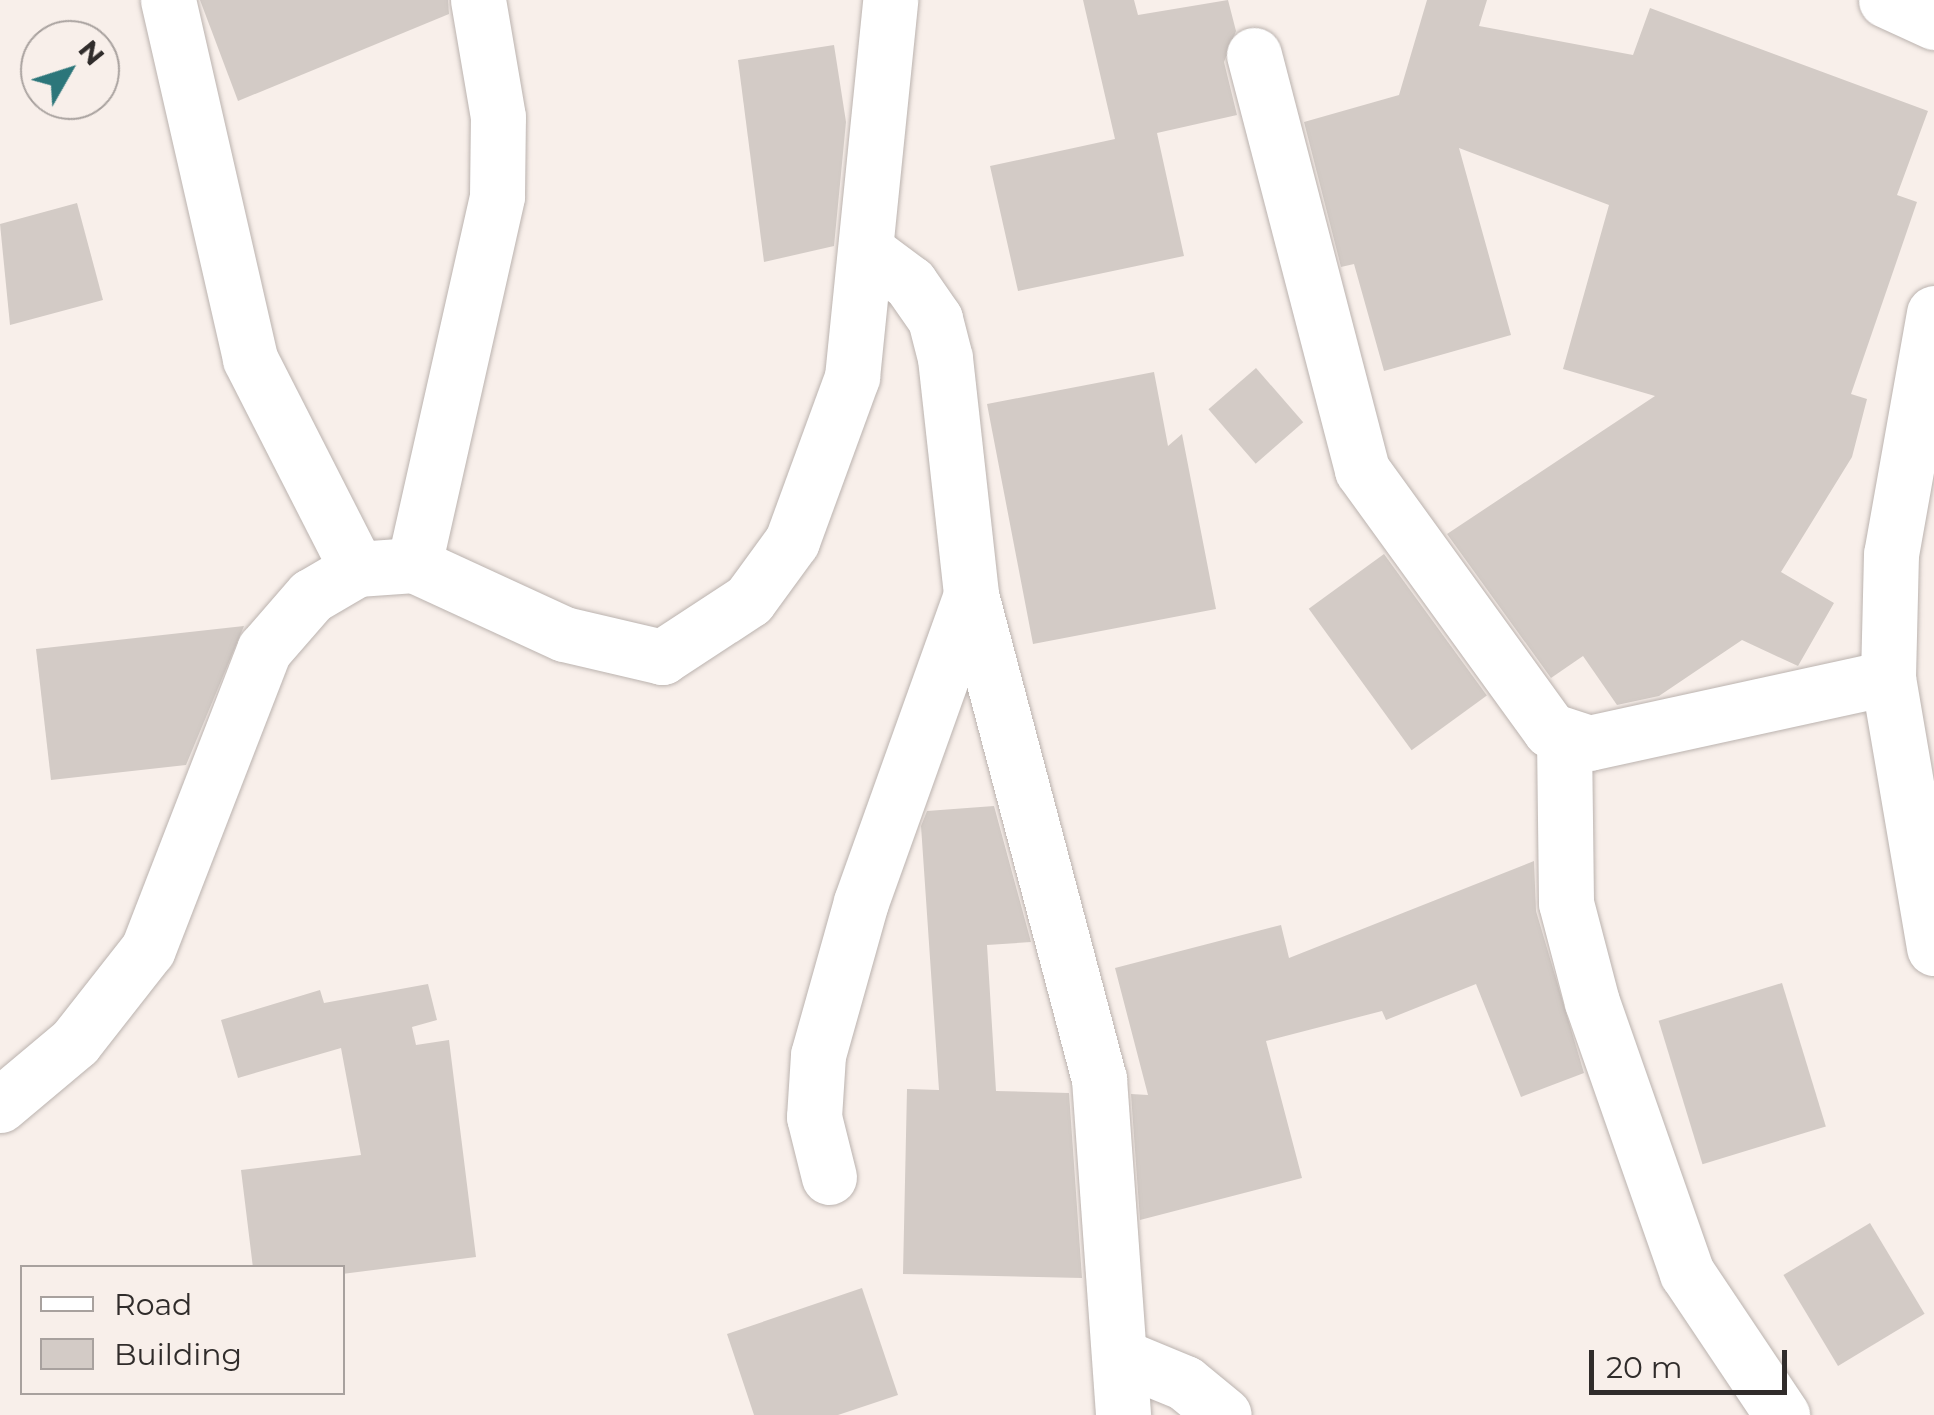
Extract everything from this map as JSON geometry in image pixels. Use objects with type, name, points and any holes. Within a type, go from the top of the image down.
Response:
[{"type":"street","points":[[168,0],[250,359],[357,569]]},
{"type":"street","points":[[414,565],[497,196],[498,118],[478,0]]},
{"type":"street","points":[[1886,0],[1934,22]]},
{"type":"street","points":[[0,1106],[121,990],[165,921],[264,650],[311,596],[357,569],[414,565],[564,634],[662,657],[694,642],[749,600],[792,541],[852,377],[867,251],[878,12]]},
{"type":"street","points":[[1254,55],[1362,470],[1520,697],[1564,738],[1589,743],[1724,720],[1888,678]]},
{"type":"street","points":[[867,251],[910,283],[934,319],[971,594],[1099,1079],[1124,1415]]},
{"type":"street","points":[[1934,313],[1891,554],[1888,678],[1934,948]]},
{"type":"street","points":[[829,1176],[814,1117],[818,1055],[861,902],[971,594]]},
{"type":"street","points":[[1564,738],[1566,903],[1604,1039],[1687,1272],[1782,1415]]},
{"type":"street","points":[[1122,1357],[1185,1383],[1224,1415]]},
{"type":"building","points":[[200,0],[448,0],[449,14],[238,101]]},
{"type":"building","points":[[1083,0],[1134,0],[1138,15],[1228,0],[1236,31],[1224,62],[1237,115],[1157,133],[1184,256],[1018,291],[990,166],[1115,139]]},
{"type":"building","points":[[1427,0],[1487,0],[1479,26],[1633,55],[1650,8],[1928,111],[1897,195],[1917,202],[1851,394],[1867,399],[1852,457],[1781,572],[1834,603],[1798,666],[1742,640],[1659,696],[1617,705],[1583,656],[1551,678],[1447,534],[1655,396],[1563,369],[1609,205],[1459,148],[1511,335],[1384,371],[1354,264],[1341,267],[1304,122],[1399,95]]},
{"type":"building","points":[[834,45],[846,122],[834,246],[764,262],[738,60]]},
{"type":"building","points":[[77,203],[103,300],[10,325],[0,224]]},
{"type":"building","points":[[1256,368],[1303,422],[1256,464],[1208,409]]},
{"type":"building","points":[[1154,372],[1168,446],[1182,434],[1216,609],[1033,644],[987,404]]},
{"type":"building","points":[[1384,554],[1487,696],[1412,750],[1309,609]]},
{"type":"building","points":[[244,626],[186,765],[51,780],[36,649]]},
{"type":"building","points":[[994,806],[1031,942],[987,945],[996,1091],[1069,1093],[1082,1278],[903,1274],[907,1089],[939,1090],[921,826],[927,811]]},
{"type":"building","points":[[1534,861],[1536,911],[1584,1073],[1521,1097],[1476,984],[1386,1020],[1382,1011],[1266,1041],[1302,1178],[1140,1220],[1131,1094],[1148,1095],[1115,968],[1281,925],[1289,958]]},
{"type":"building","points":[[1782,983],[1826,1126],[1702,1164],[1659,1021]]},
{"type":"building","points":[[428,984],[437,1020],[412,1027],[416,1045],[449,1040],[476,1257],[345,1274],[345,1265],[253,1265],[241,1170],[361,1155],[341,1048],[238,1078],[221,1020],[320,990],[324,1003]]},
{"type":"building","points":[[1870,1223],[1925,1314],[1838,1366],[1783,1275]]},
{"type":"building","points":[[862,1288],[898,1395],[838,1415],[754,1415],[727,1334]]}]
